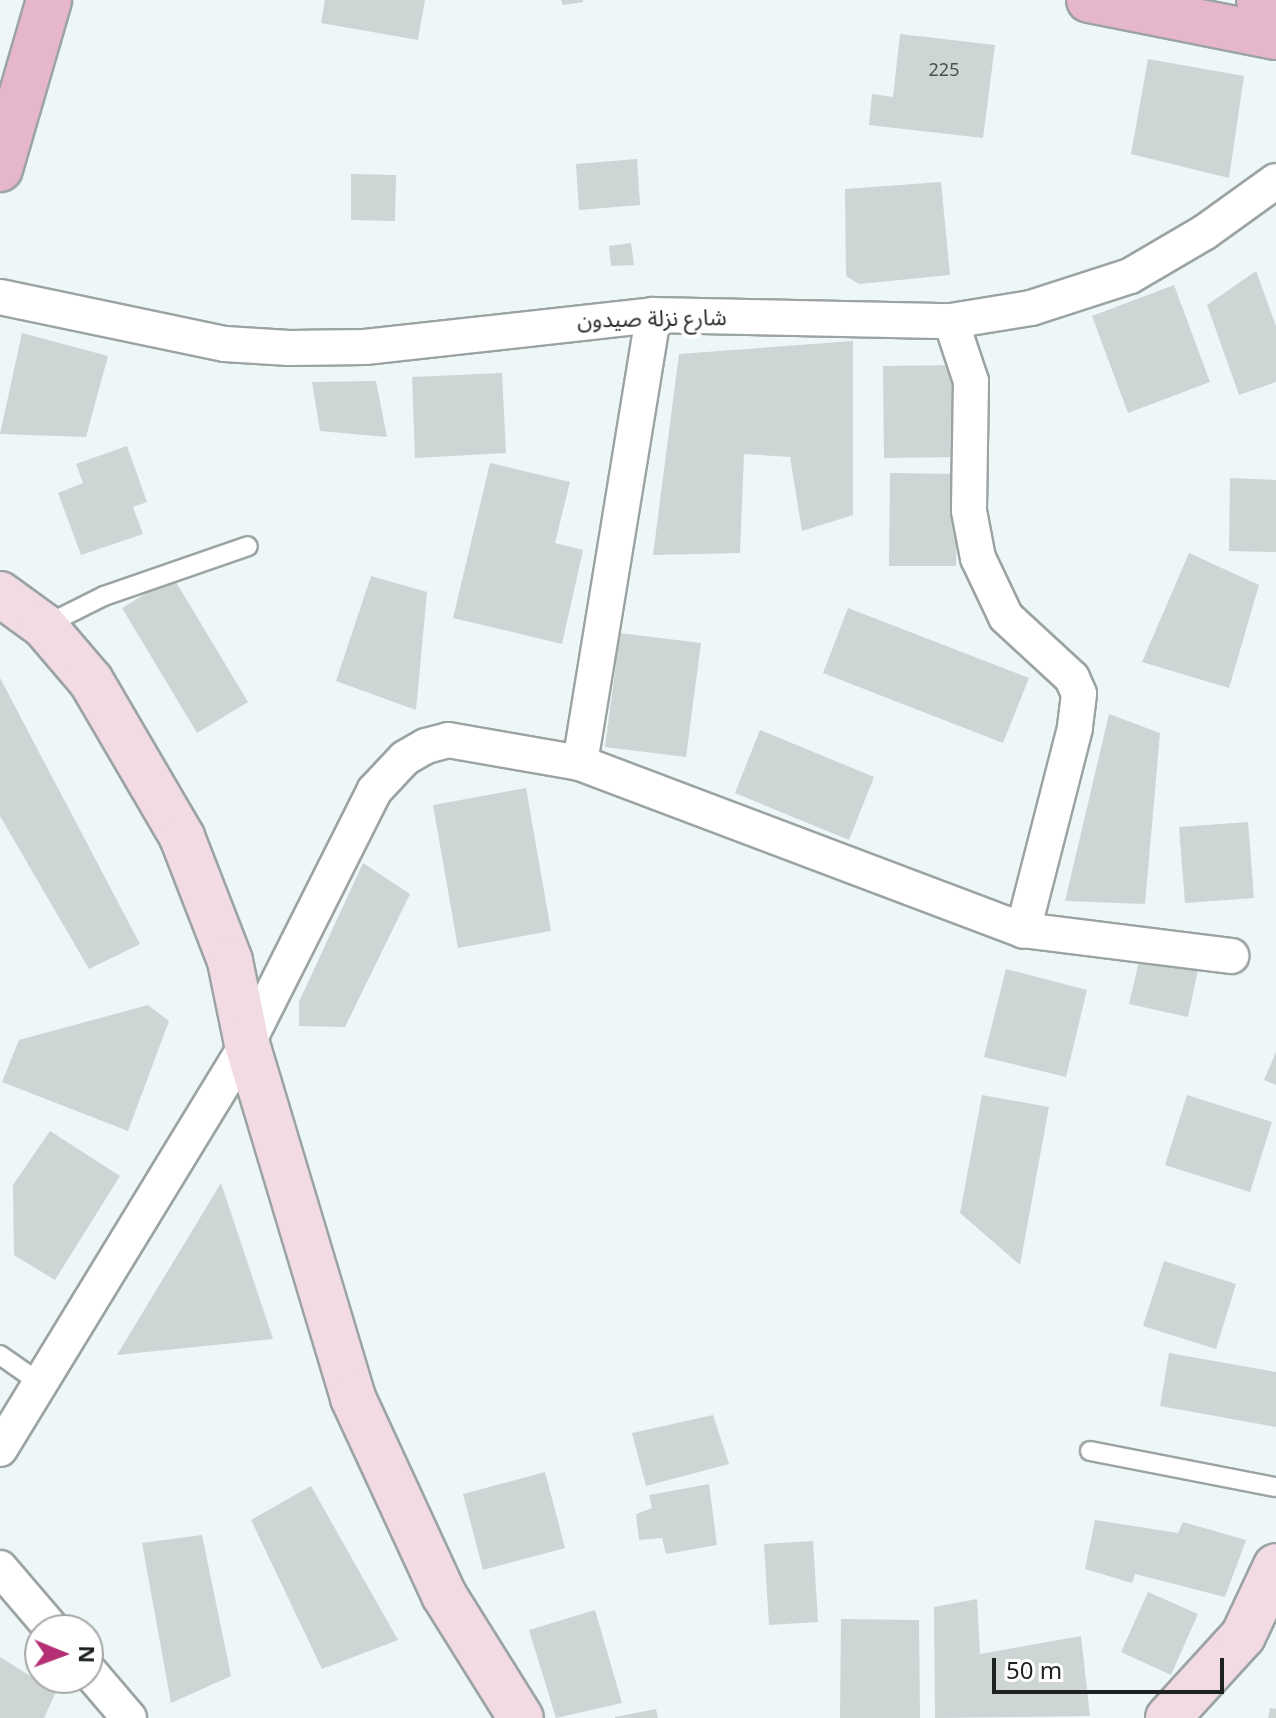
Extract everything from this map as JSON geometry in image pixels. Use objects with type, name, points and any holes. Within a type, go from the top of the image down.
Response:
[{"type":"main road","points":[[0,169],[49,0]]},
{"type":"main road","points":[[1089,0],[1276,37]]},
{"type":"main road","points":[[1259,0],[1276,4]]},
{"type":"street","name":"شارع نزلة صيدون","points":[[0,297],[225,344],[289,348],[365,347],[653,315],[951,321],[1031,308],[1130,276],[1205,232],[1276,181]]},
{"type":"street","points":[[580,763],[653,315]]},
{"type":"street","points":[[951,321],[971,381],[969,511],[978,558],[1006,617],[1072,678],[1079,694],[1075,728],[1023,930]]},
{"type":"street","points":[[0,594],[44,626],[91,681],[182,837],[230,961],[247,1044],[329,1323],[382,1469],[444,1595],[521,1718]]},
{"type":"street","points":[[0,1449],[247,1044],[360,814],[405,758],[448,740],[580,763],[1023,930],[1231,956]]},
{"type":"street","points":[[1168,1718],[1243,1636],[1276,1566]]},
{"type":"street","points":[[0,1568],[39,1614]]},
{"type":"street","points":[[104,1689],[129,1718]]},
{"type":"lane","points":[[44,626],[104,596],[248,546]]},
{"type":"lane","points":[[0,1355],[40,1383]]},
{"type":"lane","points":[[1090,1451],[1276,1487]]},
{"type":"building","points":[[325,0],[425,0],[418,40],[321,23]]},
{"type":"building","points":[[561,0],[583,0],[583,2],[563,5]]},
{"type":"building","points":[[900,34],[995,45],[983,138],[869,125],[872,94],[893,97]]},
{"type":"building","points":[[1148,59],[1244,76],[1229,178],[1131,154]]},
{"type":"building","points":[[637,159],[640,205],[579,210],[576,164]]},
{"type":"building","points":[[351,174],[396,175],[395,221],[351,220]]},
{"type":"building","points":[[941,182],[950,275],[859,284],[846,276],[845,189]]},
{"type":"building","points":[[631,243],[634,265],[611,266],[609,246]]},
{"type":"building","points":[[1256,271],[1276,326],[1276,382],[1239,395],[1207,305]]},
{"type":"building","points":[[1174,285],[1210,382],[1128,413],[1092,316]]},
{"type":"building","points":[[22,333],[108,356],[86,437],[0,434]]},
{"type":"building","points":[[853,341],[853,515],[802,531],[790,457],[744,454],[740,553],[653,555],[679,354]]},
{"type":"building","points":[[959,365],[959,457],[884,458],[883,366]]},
{"type":"building","points":[[502,373],[506,453],[415,458],[412,377]]},
{"type":"building","points":[[376,381],[387,437],[320,431],[312,382]]},
{"type":"building","points":[[127,446],[147,502],[133,507],[143,534],[81,555],[58,493],[83,483],[76,464]]},
{"type":"building","points":[[490,463],[570,482],[555,543],[583,550],[562,644],[453,618]]},
{"type":"building","points":[[890,473],[958,474],[956,566],[889,566]]},
{"type":"building","points":[[1230,478],[1276,480],[1276,552],[1229,551]]},
{"type":"building","points":[[1189,553],[1259,585],[1229,688],[1142,662]]},
{"type":"building","points":[[371,576],[427,592],[416,710],[336,681]]},
{"type":"building","points":[[173,577],[248,702],[197,733],[122,608]]},
{"type":"building","points":[[848,608],[1029,678],[1003,743],[823,673]]},
{"type":"building","points":[[620,633],[701,643],[686,757],[605,747]]},
{"type":"building","points":[[0,678],[140,944],[89,969],[0,816]]},
{"type":"building","points":[[1109,714],[1160,733],[1145,904],[1065,901]]},
{"type":"building","points":[[760,730],[874,777],[849,840],[735,793]]},
{"type":"building","points":[[526,788],[551,931],[458,948],[433,805]]},
{"type":"building","points":[[1248,822],[1254,898],[1185,903],[1179,827]]},
{"type":"building","points":[[363,863],[410,894],[345,1027],[299,1026],[299,1002]]},
{"type":"building","points":[[1140,957],[1198,970],[1188,1017],[1129,1004]]},
{"type":"building","points":[[1006,969],[1087,990],[1066,1077],[984,1057]]},
{"type":"building","points":[[148,1005],[169,1021],[128,1131],[2,1082],[19,1040]]},
{"type":"building","points":[[1276,1052],[1276,1085],[1264,1080]]},
{"type":"building","points":[[982,1095],[1049,1107],[1020,1265],[960,1213]]},
{"type":"building","points":[[1187,1095],[1272,1122],[1250,1192],[1165,1165]]},
{"type":"building","points":[[50,1131],[120,1176],[55,1280],[14,1255],[13,1185]]},
{"type":"building","points":[[221,1183],[273,1339],[117,1355]]},
{"type":"building","points":[[1164,1261],[1236,1284],[1216,1349],[1143,1326]]},
{"type":"building","points":[[1169,1353],[1276,1372],[1276,1427],[1160,1406]]},
{"type":"building","points":[[713,1415],[729,1464],[646,1486],[632,1433]]},
{"type":"building","points":[[545,1472],[565,1548],[483,1570],[463,1494]]},
{"type":"building","points":[[709,1484],[717,1545],[666,1554],[662,1538],[639,1540],[636,1514],[652,1508],[649,1495]]},
{"type":"building","points":[[311,1486],[398,1640],[322,1669],[251,1520]]},
{"type":"building","points":[[1095,1520],[1178,1533],[1183,1522],[1246,1540],[1225,1597],[1135,1574],[1132,1583],[1085,1569]]},
{"type":"building","points":[[202,1535],[231,1676],[171,1703],[142,1543]]},
{"type":"building","points":[[813,1541],[818,1622],[769,1625],[764,1544]]},
{"type":"building","points":[[1148,1592],[1198,1614],[1171,1675],[1121,1652]]},
{"type":"building","points":[[977,1599],[980,1654],[1081,1636],[1090,1716],[935,1718],[934,1607]]},
{"type":"building","points":[[595,1610],[622,1703],[556,1718],[529,1630]]},
{"type":"building","points":[[841,1619],[919,1620],[920,1718],[840,1718]]},
{"type":"building","points":[[0,1657],[24,1672],[24,1694],[55,1694],[44,1718],[0,1718]]},
{"type":"building","points":[[1270,1708],[1276,1709],[1276,1718],[1268,1718]]},
{"type":"building","points":[[656,1709],[658,1718],[615,1718],[615,1717]]}]
